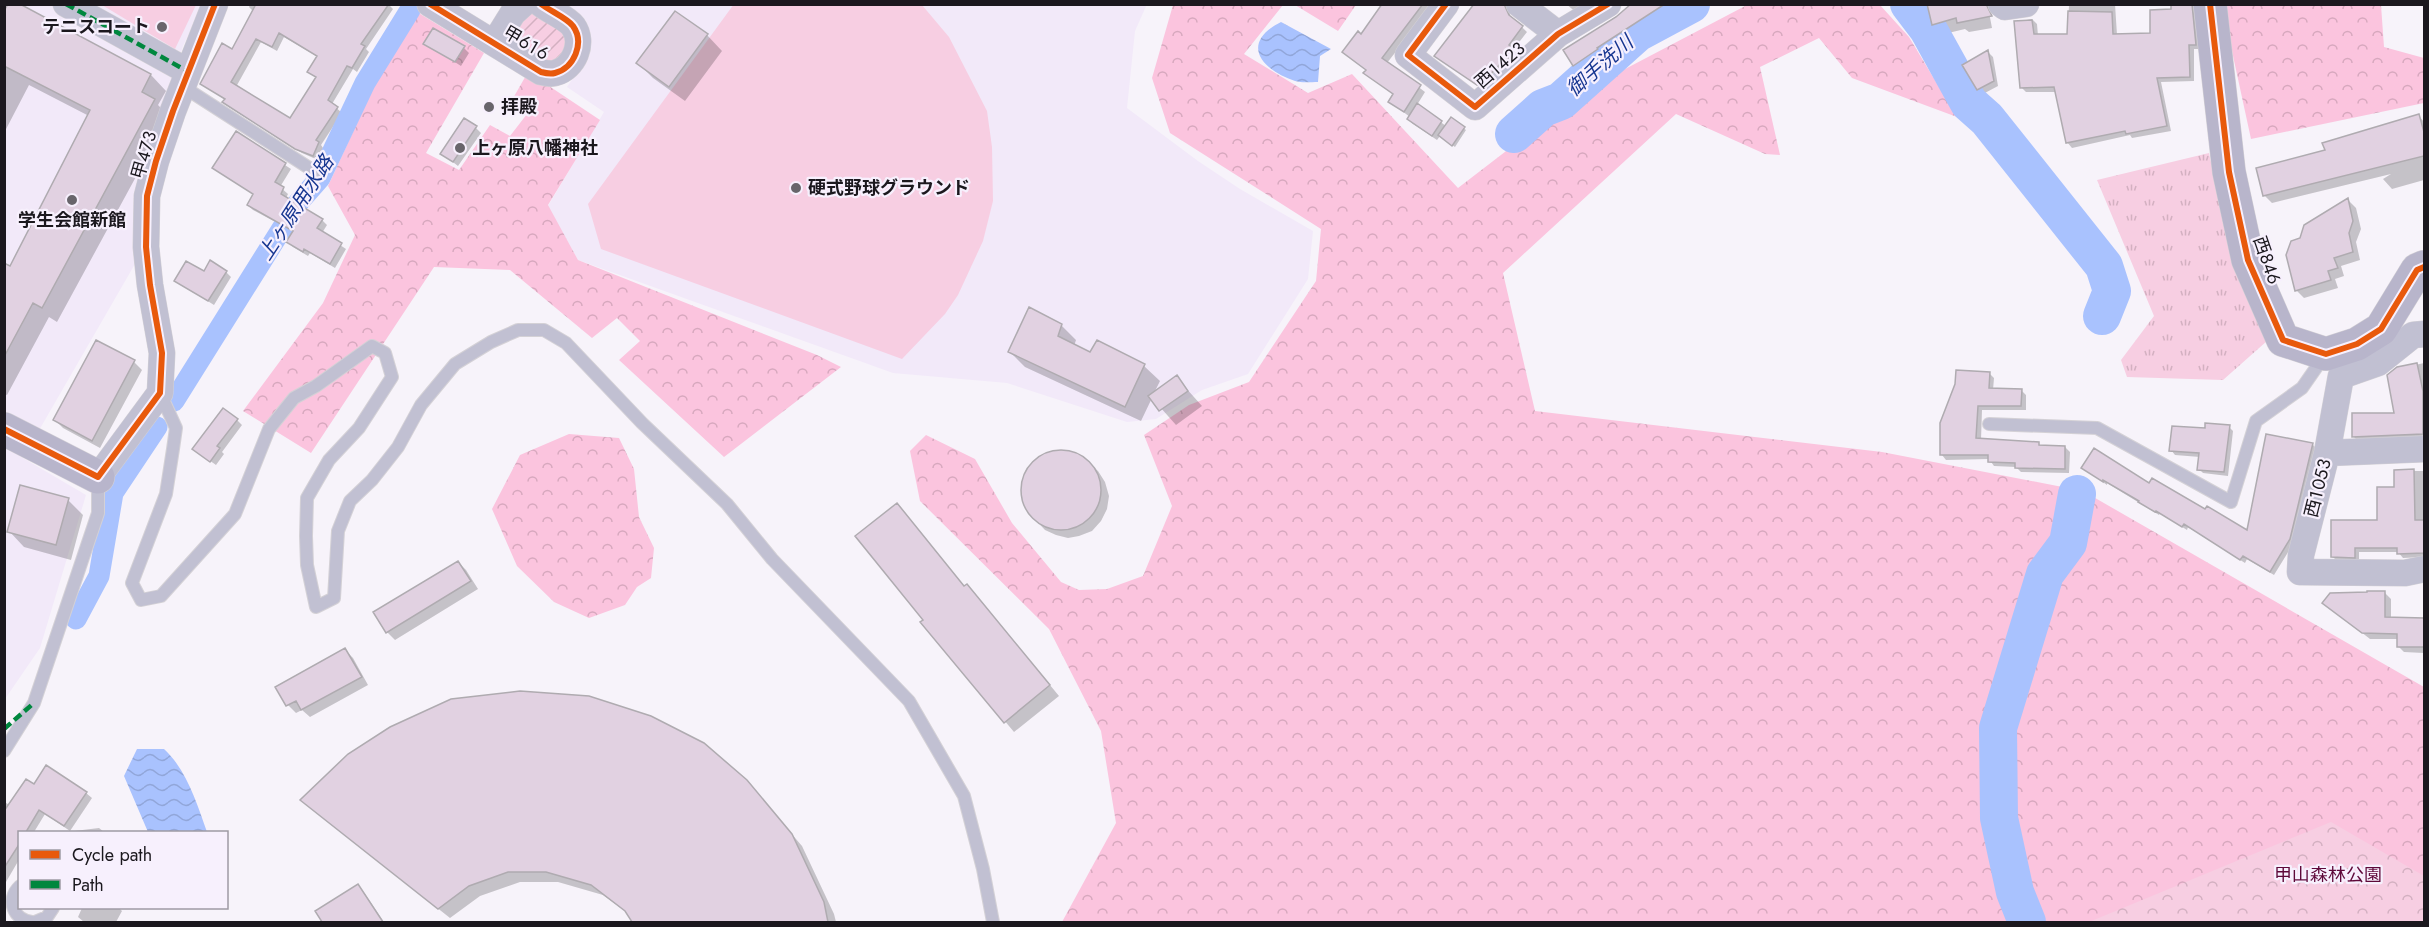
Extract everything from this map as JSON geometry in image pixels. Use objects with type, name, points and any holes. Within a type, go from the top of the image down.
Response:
[{"type":"street","points":[[66,4],[185,78]]},
{"type":"street","name":"甲４７３","points":[[160,393],[162,353],[150,285],[147,196],[156,161],[185,78],[215,4]]},
{"type":"street","name":"甲６１６","points":[[430,4],[541,72],[554,74],[570,66],[576,55],[578,38],[573,25],[541,4]]},
{"type":"street","name":"甲６１６","points":[[495,42],[513,13],[523,4]]},
{"type":"street","name":"西１４２３","points":[[1446,4],[1408,55],[1475,107],[1558,34],[1608,4]]},
{"type":"street","points":[[1519,4],[1558,34]]},
{"type":"street","points":[[2001,4],[2005,7],[2026,4]]},
{"type":"street","name":"西８４６","points":[[2210,4],[2229,172],[2248,260],[2283,340],[2326,354]]},
{"type":"street","points":[[2326,354],[2357,344],[2381,329],[2417,270],[2424,267]]},
{"type":"street","name":"西１０５３","points":[[2424,334],[2413,335],[2378,363],[2341,376],[2327,453],[2301,555],[2300,572],[2405,573],[2424,569]]},
{"type":"street","points":[[4,429],[98,477],[160,393]]},
{"type":"street","points":[[2327,453],[2424,449]]},
{"type":"lane","points":[[185,78],[317,173]]},
{"type":"lane","points":[[160,393],[176,428],[166,494],[132,583],[141,600],[161,596],[236,514],[269,429],[294,398],[316,386],[372,346],[385,353],[392,377],[359,428],[329,460],[307,498],[307,566],[316,607],[334,598],[338,531],[350,501],[372,480],[398,447],[421,405],[455,364],[491,342],[518,330],[544,330],[566,343],[642,423],[727,504],[772,559],[909,701],[964,796],[983,869],[993,922]]},
{"type":"lane","points":[[1989,424],[2097,428],[2231,502],[2256,421],[2302,388],[2326,354]]},
{"type":"lane","points":[[4,751],[34,703],[98,513],[98,477]]},
{"type":"lane","points":[[18,889],[12,897],[12,906],[19,920],[34,922],[47,917],[52,909]]},
{"type":"shaded area","points":[[1147,4],[1135,31],[1127,108],[1240,189],[1313,231],[1308,279],[1248,374],[1202,390],[1156,419],[1127,422],[1007,383],[893,373],[578,260],[548,206],[604,112],[567,87],[588,56],[591,37],[582,20],[550,5]]},
{"type":"shaded area","points":[[5,5],[203,5],[183,46],[140,183],[139,257],[23,458],[86,495],[40,648],[5,699]]},
{"type":"green space","name":"硬式野球グラウンド","points":[[734,4],[922,5],[949,37],[987,111],[992,147],[993,201],[983,241],[958,295],[945,314],[902,359],[601,249],[588,204]]},
{"type":"green space","points":[[1356,4],[1338,31],[1295,5]]},
{"type":"green space","name":"テニスコート","points":[[102,5],[196,5],[175,49]]},
{"type":"green space","points":[[1173,5],[1283,5],[1244,54],[1308,93],[1352,74],[1458,188],[1587,89],[1747,5],[1880,5],[1909,37],[1957,117],[1852,78],[1819,38],[1760,67],[1780,155],[1765,154],[1676,114],[1503,273],[1535,411],[1882,452],[2083,491],[2424,687],[2424,922],[1062,922],[1116,823],[1101,731],[1049,629],[920,501],[910,451],[926,435],[975,459],[1012,523],[1061,582],[1079,590],[1107,589],[1143,576],[1172,506],[1144,435],[1189,405],[1249,382],[1316,281],[1321,229],[1170,133],[1152,78]]},
{"type":"green space","points":[[2222,5],[2381,5],[2384,47],[2424,58],[2424,103],[2251,139]]},
{"type":"green space","points":[[417,12],[484,53],[426,153],[459,170],[490,125],[510,136],[527,114],[512,100],[528,72],[600,120],[548,205],[578,260],[817,355],[841,367],[724,457],[619,360],[640,341],[617,318],[592,338],[510,270],[434,267],[311,453],[243,411],[323,303],[355,235],[328,186],[389,54]]},
{"type":"green space","points":[[529,13],[539,13],[564,28],[569,49],[554,62],[543,61],[515,45],[513,32]]},
{"type":"green space","points":[[2209,153],[2226,231],[2267,341],[2223,380],[2127,377],[2121,360],[2154,316],[2097,180]]},
{"type":"green space","points":[[569,434],[619,438],[634,469],[639,517],[654,548],[651,578],[637,587],[625,605],[589,618],[554,602],[517,566],[492,509],[520,455]]},
{"type":"green space","name":"甲山森林公園","points":[[2331,822],[2424,876],[2424,922],[2089,922]]},
{"type":"water","points":[[1281,22],[1331,49],[1320,56],[1318,82],[1297,82],[1272,70],[1264,63],[1258,47],[1261,38],[1268,30]]},
{"type":"water","points":[[137,749],[164,749],[185,777],[207,831],[148,831],[124,776]]},
{"type":"building","name":"学生会館新館","points":[[8,4],[20,4],[151,74],[142,92],[155,99],[42,308],[33,303],[4,357],[4,263],[10,266],[90,110],[4,66],[4,11]]},
{"type":"building","points":[[256,4],[389,4],[361,44],[365,46],[352,68],[347,66],[328,100],[338,107],[316,140],[319,142],[313,156],[295,149],[222,102],[225,99],[200,84],[222,43],[232,49]],"holes":[[[279,33],[317,56],[307,72],[316,77],[290,118],[231,82],[256,39],[272,47]]]},
{"type":"building","points":[[1382,4],[1423,4],[1382,58],[1421,85],[1404,112],[1388,102],[1393,94],[1363,73],[1366,70],[1342,52],[1358,31],[1361,34]]},
{"type":"building","points":[[1474,4],[1504,4],[1509,15],[1523,26],[1509,45],[1513,47],[1496,69],[1477,85],[1434,56]]},
{"type":"building","points":[[1631,4],[1665,4],[1573,66],[1563,50],[1616,17]]},
{"type":"building","points":[[1927,4],[1986,4],[1992,16],[1957,23],[1956,18],[1932,25]]},
{"type":"building","points":[[2171,4],[2192,4],[2196,45],[2189,45],[2190,77],[2157,78],[2167,126],[2126,134],[2125,131],[2066,143],[2054,87],[2020,88],[2014,21],[2032,20],[2034,34],[2067,34],[2068,11],[2112,12],[2113,34],[2150,33],[2150,10],[2171,9]]},
{"type":"building","points":[[675,11],[708,34],[669,87],[636,63]]},
{"type":"building","points":[[433,28],[465,46],[455,62],[423,44]]},
{"type":"building","points":[[1988,50],[1994,81],[1977,90],[1962,65]]},
{"type":"building","points":[[1417,103],[1442,121],[1432,136],[1407,119]]},
{"type":"building","points":[[2419,114],[2424,132],[2424,156],[2263,196],[2256,168],[2325,150],[2322,143]]},
{"type":"building","points":[[1451,117],[1465,127],[1452,146],[1438,135]]},
{"type":"building","points":[[464,118],[477,126],[453,162],[440,154]]},
{"type":"building","points":[[236,131],[286,163],[275,182],[284,187],[281,194],[323,219],[317,228],[342,243],[330,264],[286,242],[293,231],[247,205],[253,194],[212,168]]},
{"type":"building","points":[[2348,198],[2353,221],[2349,233],[2353,252],[2334,258],[2338,268],[2328,271],[2331,280],[2295,291],[2286,255],[2291,241],[2300,238],[2304,225]]},
{"type":"building","points":[[210,260],[227,271],[208,301],[174,281],[186,261],[204,271]]},
{"type":"building","points":[[1029,307],[1062,324],[1058,336],[1090,352],[1097,340],[1145,364],[1125,407],[1008,352]]},
{"type":"building","points":[[96,340],[135,360],[92,441],[53,420]]},
{"type":"building","points":[[2417,363],[2423,391],[2423,434],[2352,437],[2352,413],[2394,413],[2387,375],[2397,367]]},
{"type":"building","points":[[1956,370],[1990,372],[1989,388],[2022,389],[2021,406],[1978,406],[1976,438],[2065,446],[2065,469],[2015,468],[2015,463],[1988,462],[1988,455],[1940,455],[1940,423],[1955,384]]},
{"type":"building","points":[[1177,375],[1188,391],[1159,411],[1148,396]]},
{"type":"building","points":[[223,408],[238,419],[217,446],[220,448],[210,462],[192,449]]},
{"type":"building","points":[[2205,423],[2230,425],[2224,472],[2197,470],[2199,453],[2169,451],[2172,426],[2205,428]]},
{"type":"building","points":[[2266,434],[2313,443],[2290,539],[2270,572],[2243,556],[2240,560],[2184,524],[2182,527],[2081,468],[2094,448],[2149,483],[2152,478],[2205,509],[2207,506],[2247,530]]},
{"type":"building","points":[[1053,450],[1069,450],[1090,461],[1101,482],[1101,498],[1090,519],[1069,530],[1053,530],[1039,524],[1027,512],[1021,498],[1021,482],[1027,468],[1039,456]]},
{"type":"building","points":[[2414,469],[2415,520],[2424,520],[2424,553],[2397,554],[2397,548],[2355,548],[2355,558],[2331,557],[2331,520],[2377,520],[2377,487],[2394,487],[2394,470]]},
{"type":"building","points":[[20,485],[69,498],[56,545],[7,532]]},
{"type":"building","points":[[897,503],[964,586],[967,584],[1050,685],[1004,723],[920,622],[923,620],[855,536]]},
{"type":"building","points":[[458,561],[471,581],[386,633],[373,612]]},
{"type":"building","points":[[2385,591],[2385,617],[2424,618],[2424,647],[2397,647],[2397,634],[2362,633],[2322,603],[2330,593]]},
{"type":"building","points":[[345,648],[362,677],[301,710],[296,701],[286,706],[275,687]]},
{"type":"building","points":[[520,691],[589,696],[651,716],[704,743],[747,780],[792,834],[824,902],[828,922],[632,922],[625,911],[591,885],[546,872],[508,872],[469,886],[438,909],[300,800],[348,754],[390,727],[451,699]]},
{"type":"building","points":[[46,765],[87,792],[64,826],[39,810],[27,831],[18,831],[18,846],[4,868],[4,811],[26,779],[34,784]]},
{"type":"building","points":[[358,884],[383,922],[322,922],[315,911]]},
{"type":"waterway","name":"御手洗川","points":[[1514,134],[1543,108],[1561,101],[1637,33],[1691,4]]},
{"type":"waterway","points":[[1909,4],[1928,29],[1969,103],[1987,119],[2104,266],[2112,291],[2102,316]]},
{"type":"waterway","name":"上ヶ原用水路","points":[[174,401],[298,203],[320,178],[365,83],[410,10]]},
{"type":"waterway","name":"上ヶ原用水路","points":[[76,619],[99,576],[113,493],[157,427]]},
{"type":"waterway","points":[[2027,922],[2015,892],[1999,818],[1998,728],[2045,574],[2068,543],[2077,494]]},
{"type":"marked path","points":[[66,4],[187,71]]},
{"type":"marked path","points":[[4,729],[34,703]]},
{"type":"cycle path","points":[[4,429],[98,477],[160,393],[162,353],[146,247],[147,196],[173,111],[215,4]]},
{"type":"cycle path","points":[[430,4],[541,72],[555,73],[568,66],[576,54],[578,40],[570,23],[541,4]]},
{"type":"cycle path","points":[[1446,4],[1408,55],[1475,107],[1558,34],[1608,4]]},
{"type":"cycle path","points":[[2210,4],[2229,172],[2248,260],[2283,340],[2326,354],[2357,344],[2381,329],[2417,270],[2424,267]]},
{"type":"place","name":"テニスコート","points":[[162,27]]},
{"type":"place","name":"拝殿","points":[[489,107]]},
{"type":"place","name":"上ヶ原八幡神社","points":[[460,148]]},
{"type":"place","name":"硬式野球グラウンド","points":[[796,188]]},
{"type":"place","name":"学生会館新館","points":[[72,200]]}]
